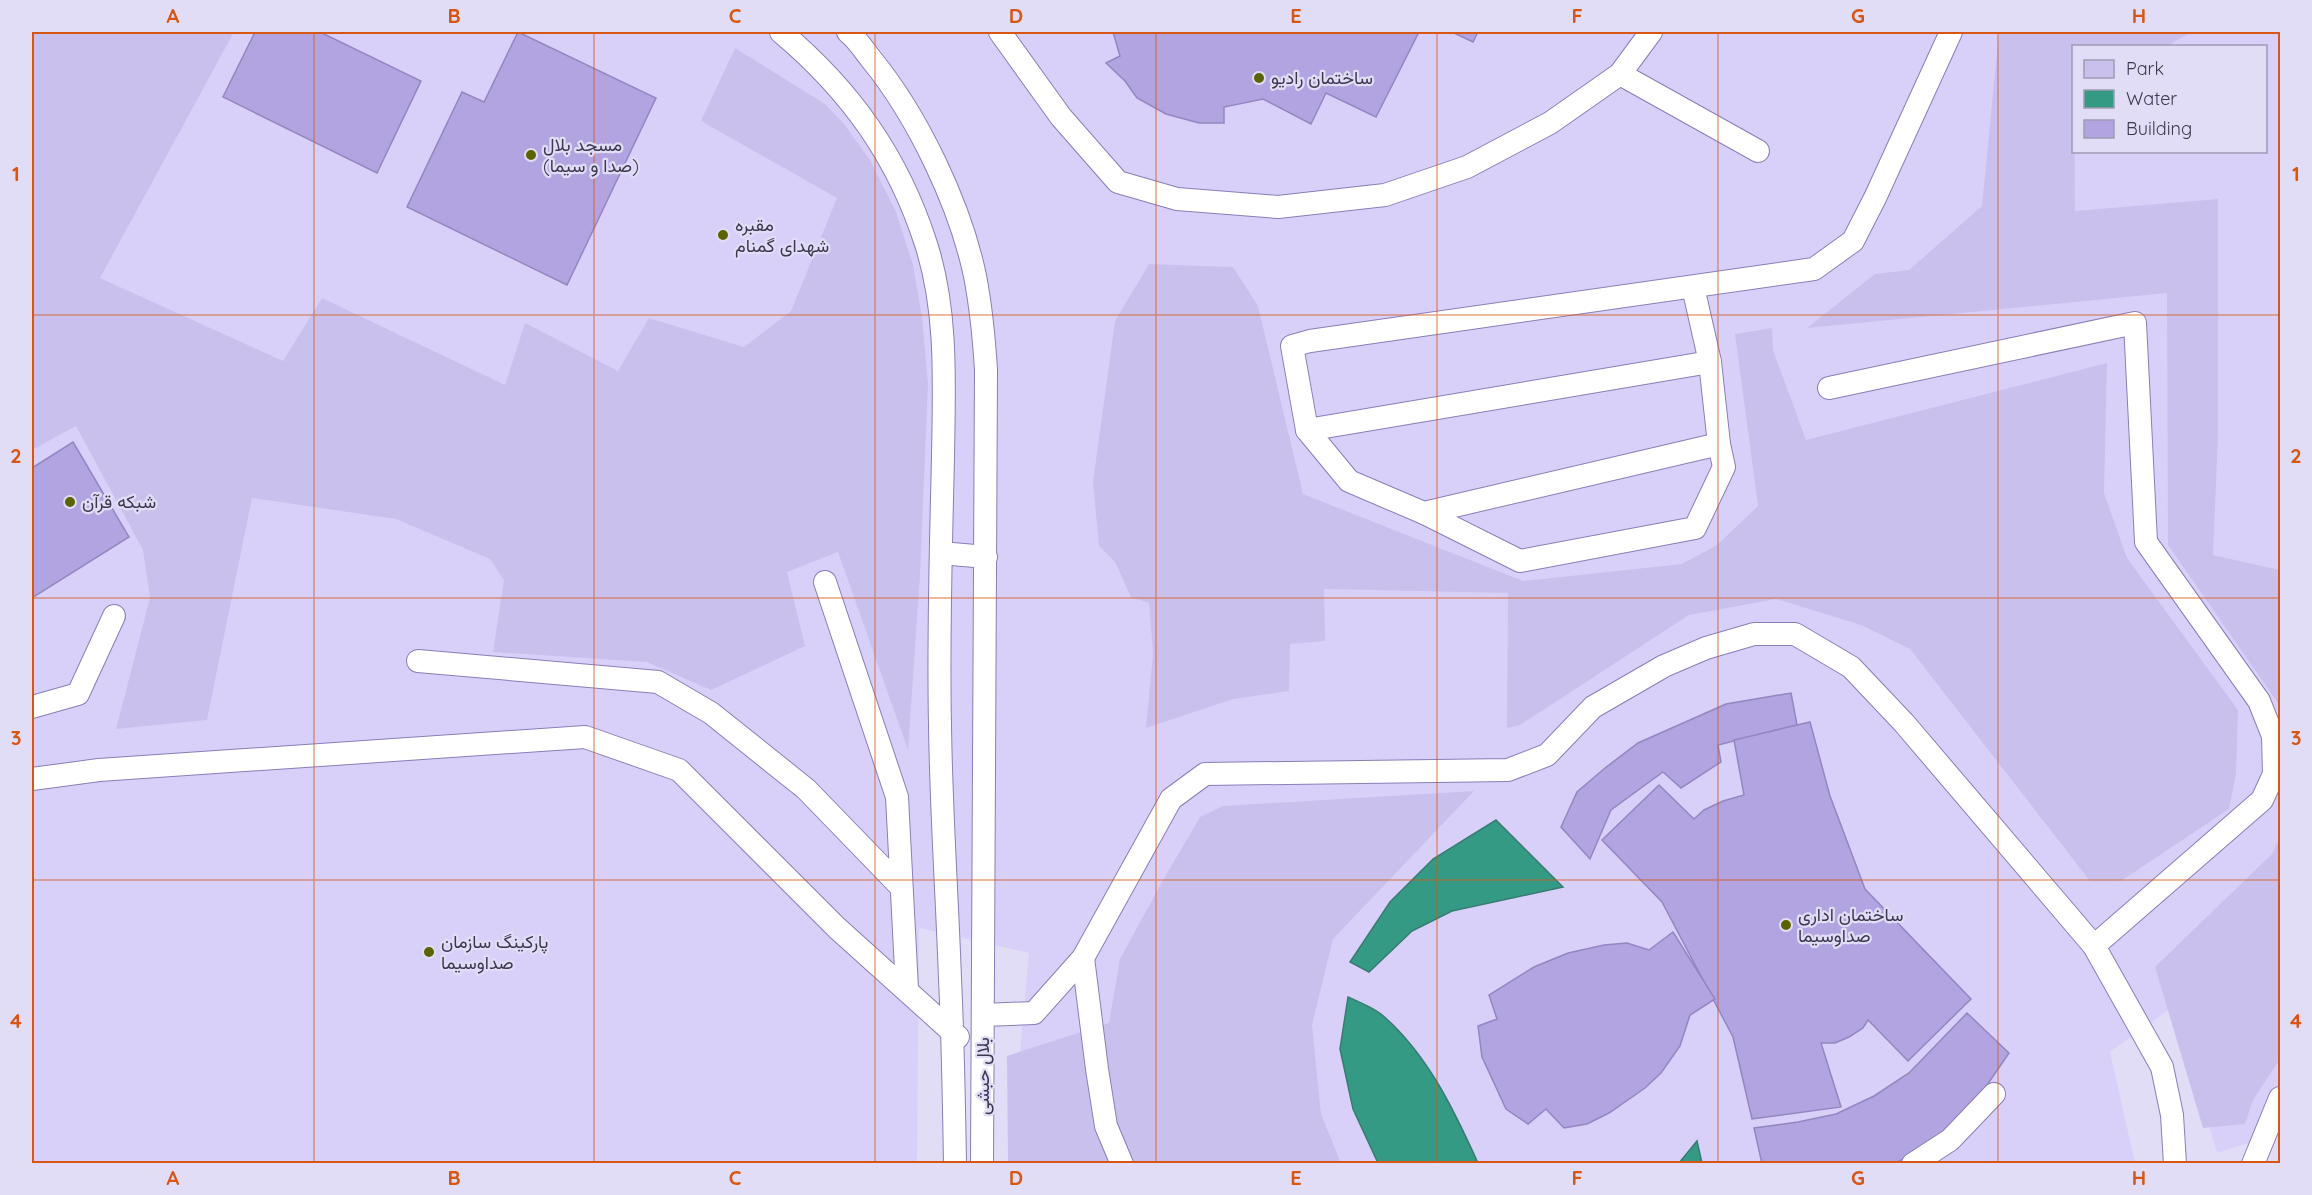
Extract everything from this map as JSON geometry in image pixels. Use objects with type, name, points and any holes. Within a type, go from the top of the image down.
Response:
[{"type":"lane","points":[[781,32],[828,74],[856,106],[878,139],[908,194],[927,246],[937,286],[944,364],[940,724],[955,1164]]},
{"type":"lane","name":"بلال حبشی","points":[[848,32],[888,80],[913,120],[956,212],[974,273],[983,324],[986,370],[986,557],[982,1164]]},
{"type":"lane","points":[[1000,32],[1061,117],[1118,182],[1177,199],[1278,207],[1386,195],[1467,167],[1550,123],[1620,74],[1651,32]]},
{"type":"lane","points":[[1693,287],[1710,362],[1719,444],[1724,467],[1695,528],[1520,561],[1424,513],[1349,481],[1307,430],[1292,346],[1310,341],[1814,269],[1853,241],[1952,32]]},
{"type":"lane","points":[[1620,74],[1758,151]]},
{"type":"lane","points":[[1829,388],[2135,323],[2145,542],[2259,701],[2273,736],[2274,774],[2262,800],[2094,946]]},
{"type":"lane","points":[[1307,430],[1710,362]]},
{"type":"lane","points":[[1424,513],[1719,444]]},
{"type":"lane","points":[[941,553],[986,557]]},
{"type":"lane","points":[[825,582],[897,796],[907,989]]},
{"type":"lane","points":[[32,707],[78,694],[114,616]]},
{"type":"lane","points":[[983,1015],[1034,1013],[1083,958],[1171,799],[1205,774],[1508,770],[1547,755],[1593,707],[1664,666],[1706,648],[1754,634],[1795,634],[1851,667],[1904,723],[2094,946],[2162,1067],[2172,1115],[2175,1164]]},
{"type":"lane","points":[[418,661],[658,682],[711,713],[806,789],[901,887]]},
{"type":"lane","points":[[32,779],[99,770],[585,737],[679,771],[837,928],[952,1030],[982,1069]]},
{"type":"lane","points":[[945,865],[984,867]]},
{"type":"lane","points":[[1083,958],[1096,1069],[1106,1126],[1122,1164]]},
{"type":"lane","points":[[1913,1164],[1950,1140],[1994,1094]]},
{"type":"lane","points":[[2253,1164],[2280,1098]]},
{"type":"shaded area","points":[[32,32],[2280,32],[2280,1133],[2217,1153],[2174,1006],[2110,1052],[2135,1163],[1010,1163],[1029,953],[919,928],[917,1163],[32,1163]]},
{"type":"green space","points":[[32,32],[234,32],[100,278],[283,361],[322,298],[505,385],[525,323],[618,371],[649,318],[744,347],[791,311],[837,198],[701,121],[735,48],[825,104],[844,124],[870,160],[896,212],[913,265],[922,316],[928,384],[920,575],[908,750],[838,552],[787,572],[805,646],[711,690],[647,662],[493,652],[504,580],[490,559],[396,519],[252,498],[207,720],[116,729],[150,598],[143,550],[76,426],[32,450]]},
{"type":"green space","points":[[1999,32],[2192,32],[2169,45],[2072,45],[2072,153],[2075,153],[2075,211],[2218,199],[2218,435],[2213,555],[2280,570],[2280,706],[2168,545],[2167,293],[1807,328],[1875,274],[1909,270],[1982,206]]},
{"type":"green space","points":[[1149,264],[1233,267],[1258,306],[1303,494],[1523,581],[1682,564],[1717,545],[1758,506],[1735,334],[1772,328],[1773,350],[1806,440],[2107,363],[2104,493],[2127,558],[2238,710],[2236,774],[2229,809],[2121,881],[2090,881],[1910,649],[1861,625],[1776,599],[1689,615],[1520,725],[1507,728],[1508,593],[1324,589],[1325,641],[1290,644],[1289,691],[1233,699],[1146,728],[1153,654],[1149,603],[1131,597],[1115,562],[1099,546],[1093,482],[1115,321]]},
{"type":"green space","points":[[1474,791],[1333,939],[1312,1025],[1321,1114],[1341,1163],[1008,1163],[1007,1056],[1109,1023],[1120,959],[1200,817],[1223,806]]},
{"type":"green space","points":[[2280,837],[2280,1059],[2253,1100],[2245,1124],[2203,1128],[2155,967],[2272,854]]},
{"type":"water","points":[[1496,820],[1563,887],[1452,911],[1412,931],[1369,972],[1350,962],[1390,902],[1433,859]]},
{"type":"water","points":[[1348,997],[1381,1014],[1412,1046],[1438,1083],[1478,1163],[1378,1163],[1353,1109],[1340,1049]]},
{"type":"water","points":[[1697,1141],[1702,1163],[1679,1163]]},
{"type":"building","points":[[255,32],[320,32],[421,81],[377,173],[223,97]]},
{"type":"building","name":"مسجد بلال (صدا و سیما)","points":[[518,32],[656,98],[567,285],[407,207],[462,92],[484,102]]},
{"type":"building","name":"ساختمان رادیو","points":[[1113,32],[1419,32],[1376,117],[1326,93],[1311,124],[1263,99],[1224,107],[1224,123],[1199,123],[1166,114],[1137,98],[1125,81],[1106,63],[1120,56]]},
{"type":"building","points":[[1452,32],[1478,32],[1473,42]]},
{"type":"building","name":"شبکه قرآن","points":[[73,442],[129,537],[32,598],[32,468]]},
{"type":"building","points":[[1791,693],[1797,725],[1718,745],[1721,762],[1681,788],[1663,772],[1611,810],[1590,859],[1561,827],[1577,792],[1638,743],[1726,704]]},
{"type":"building","name":"ساختمان اداری صداوسیما","points":[[1810,722],[1830,796],[1865,889],[1971,999],[1908,1061],[1868,1020],[1863,1028],[1849,1037],[1835,1043],[1821,1043],[1841,1107],[1752,1119],[1733,1037],[1662,902],[1602,840],[1659,785],[1694,819],[1704,810],[1744,795],[1734,740]]},
{"type":"building","points":[[1673,932],[1715,999],[1690,1015],[1680,1046],[1661,1073],[1645,1088],[1609,1113],[1587,1124],[1564,1128],[1546,1109],[1528,1124],[1506,1109],[1482,1057],[1478,1026],[1497,1019],[1489,995],[1534,967],[1568,953],[1604,945],[1627,943],[1649,950]]},
{"type":"building","points":[[1967,1013],[2009,1053],[1970,1110],[1937,1143],[1893,1164],[1762,1164],[1754,1128],[1836,1114],[1874,1096],[1909,1073]]},
{"type":"place","name":"ساختمان رادیو","points":[[1259,78]]},
{"type":"place","name":"مسجد بلال (صدا و سیما)","points":[[531,155]]},
{"type":"place","name":"مقبره شهدای گمنام","points":[[723,235]]},
{"type":"place","name":"شبکه قرآن","points":[[70,502]]},
{"type":"place","name":"ساختمان اداری صداوسیما","points":[[1786,925]]},
{"type":"place","name":"پارکینگ سازمان صداوسیما","points":[[429,952]]}]
